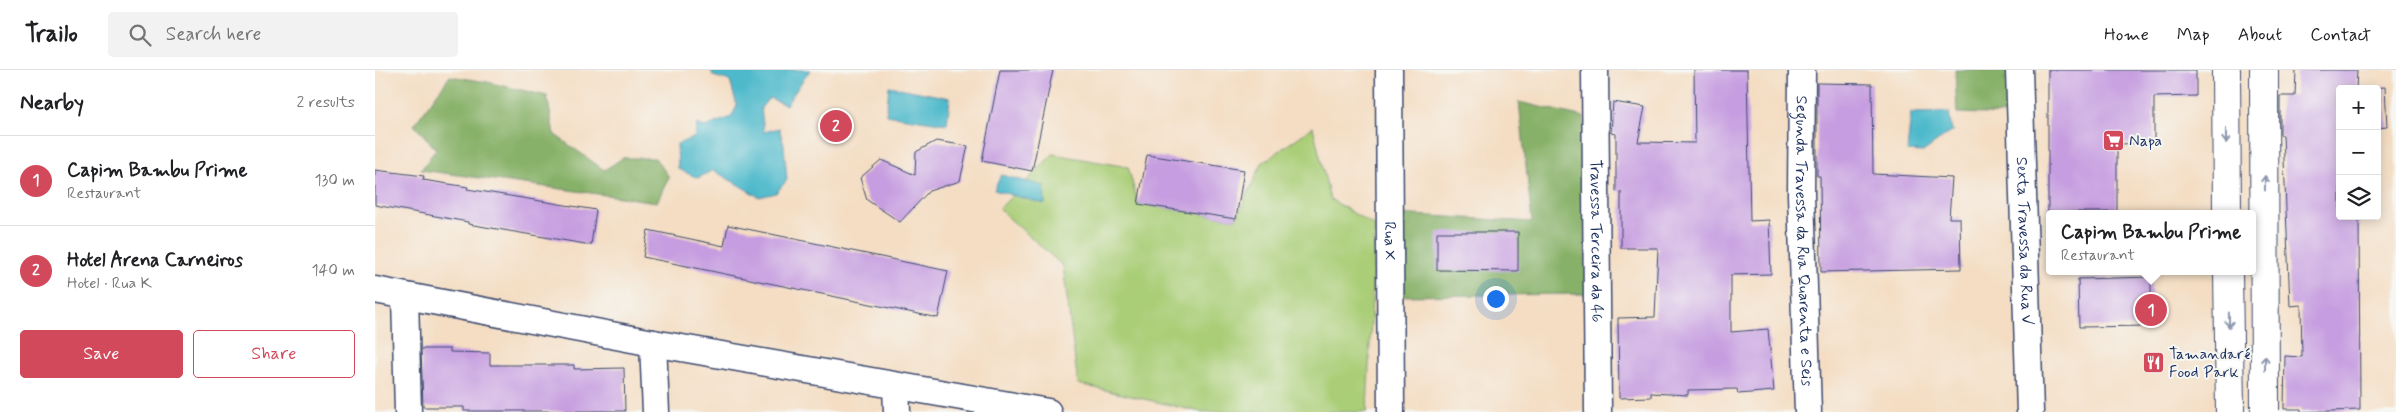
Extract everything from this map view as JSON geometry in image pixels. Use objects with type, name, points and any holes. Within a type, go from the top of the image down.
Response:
[{"type":"main road","points":[[2227,210],[2226,82],[2264,82],[2265,412]]},
{"type":"main road","points":[[2228,275],[2230,412]]},
{"type":"street","name":"Rua X","points":[[1389,70],[1391,412]]},
{"type":"street","name":"Travessa Terceira da 46","points":[[1595,70],[1598,412]]},
{"type":"street","name":"Segunda Travessa da Rua Quarenta e Seis","points":[[1802,70],[1801,194],[1808,412]]},
{"type":"street","name":"Sexta Travessa da Rua V","points":[[2019,70],[2030,412]]},
{"type":"street","points":[[375,290],[653,342],[1048,412]]},
{"type":"street","points":[[405,296],[408,412]]},
{"type":"street","points":[[653,342],[656,412]]},
{"type":"street","points":[[896,386],[897,412]]},
{"type":"green space","points":[[1955,70],[2013,70],[2012,115],[1957,113]]},
{"type":"green space","points":[[450,76],[487,82],[547,96],[554,134],[604,170],[623,158],[655,158],[669,177],[657,202],[421,170],[436,149],[414,125]]},
{"type":"green space","points":[[1519,102],[1584,117],[1586,294],[1397,296],[1397,214],[1532,222]]},
{"type":"green space","points":[[1313,127],[1330,199],[1375,226],[1367,412],[1201,412],[1078,384],[1063,266],[999,209],[1053,154],[1128,167],[1138,204],[1236,219],[1262,163]]},
{"type":"water","points":[[711,70],[810,70],[786,105],[769,98],[761,108],[764,132],[779,128],[784,145],[787,180],[776,193],[759,197],[713,170],[698,178],[678,169],[677,144],[695,137],[697,124],[705,127],[731,117],[737,106],[730,81],[713,76]]},
{"type":"water","points":[[889,86],[950,98],[947,124],[886,115]]},
{"type":"water","points":[[1949,112],[1952,131],[1923,152],[1907,151],[1911,113]]},
{"type":"water","points":[[1001,175],[1044,186],[1045,204],[994,190]]},
{"type":"building","points":[[1000,70],[1053,70],[1032,171],[982,161]]},
{"type":"building","points":[[1694,70],[1747,70],[1750,221],[1769,220],[1771,274],[1731,275],[1731,332],[1768,329],[1774,391],[1738,394],[1737,389],[1688,390],[1688,395],[1651,393],[1651,397],[1619,398],[1618,318],[1655,317],[1658,248],[1621,248],[1621,192],[1616,191],[1616,134],[1611,133],[1613,102],[1645,107],[1638,142],[1695,143]]},
{"type":"building","points":[[2048,70],[2196,70],[2196,96],[2154,97],[2154,143],[2117,144],[2117,210],[2048,210]]},
{"type":"building","points":[[2296,70],[2357,70],[2356,85],[2336,85],[2336,220],[2359,220],[2360,410],[2301,412],[2301,409],[2284,409],[2285,356],[2302,357],[2301,305],[2290,306],[2283,135],[2280,135],[2280,96],[2295,96]]},
{"type":"building","points":[[1817,83],[1872,84],[1873,174],[1952,178],[1949,218],[1960,218],[1961,269],[1821,272],[1820,176],[1817,176]]},
{"type":"building","points":[[2381,87],[2385,87],[2387,127],[2381,128]]},
{"type":"building","points":[[936,141],[968,146],[960,181],[929,191],[900,222],[867,200],[860,178],[881,160],[915,175],[916,152]]},
{"type":"building","points":[[1147,155],[1244,170],[1236,219],[1138,204]]},
{"type":"building","points":[[375,170],[424,176],[423,180],[468,187],[467,189],[596,210],[591,245],[468,224],[468,222],[375,205]]},
{"type":"building","points":[[728,225],[948,271],[938,318],[643,257],[648,230],[724,246]]},
{"type":"building","points":[[1437,232],[1518,232],[1518,271],[1437,270]]},
{"type":"building","points":[[2151,277],[2151,326],[2079,327],[2078,279]]},
{"type":"building","points":[[421,349],[450,349],[450,352],[490,353],[490,365],[574,365],[574,369],[624,368],[625,411],[464,411],[464,407],[423,407]]},
{"type":"place","name":"Hotel Arena Carneiros","points":[[836,126]]},
{"type":"place","name":"Napa","points":[[2113,141]]},
{"type":"place","name":"Capim Bambu Prime","points":[[2151,310]]},
{"type":"place","name":"Tamandaré Food Park","points":[[2153,363]]}]
